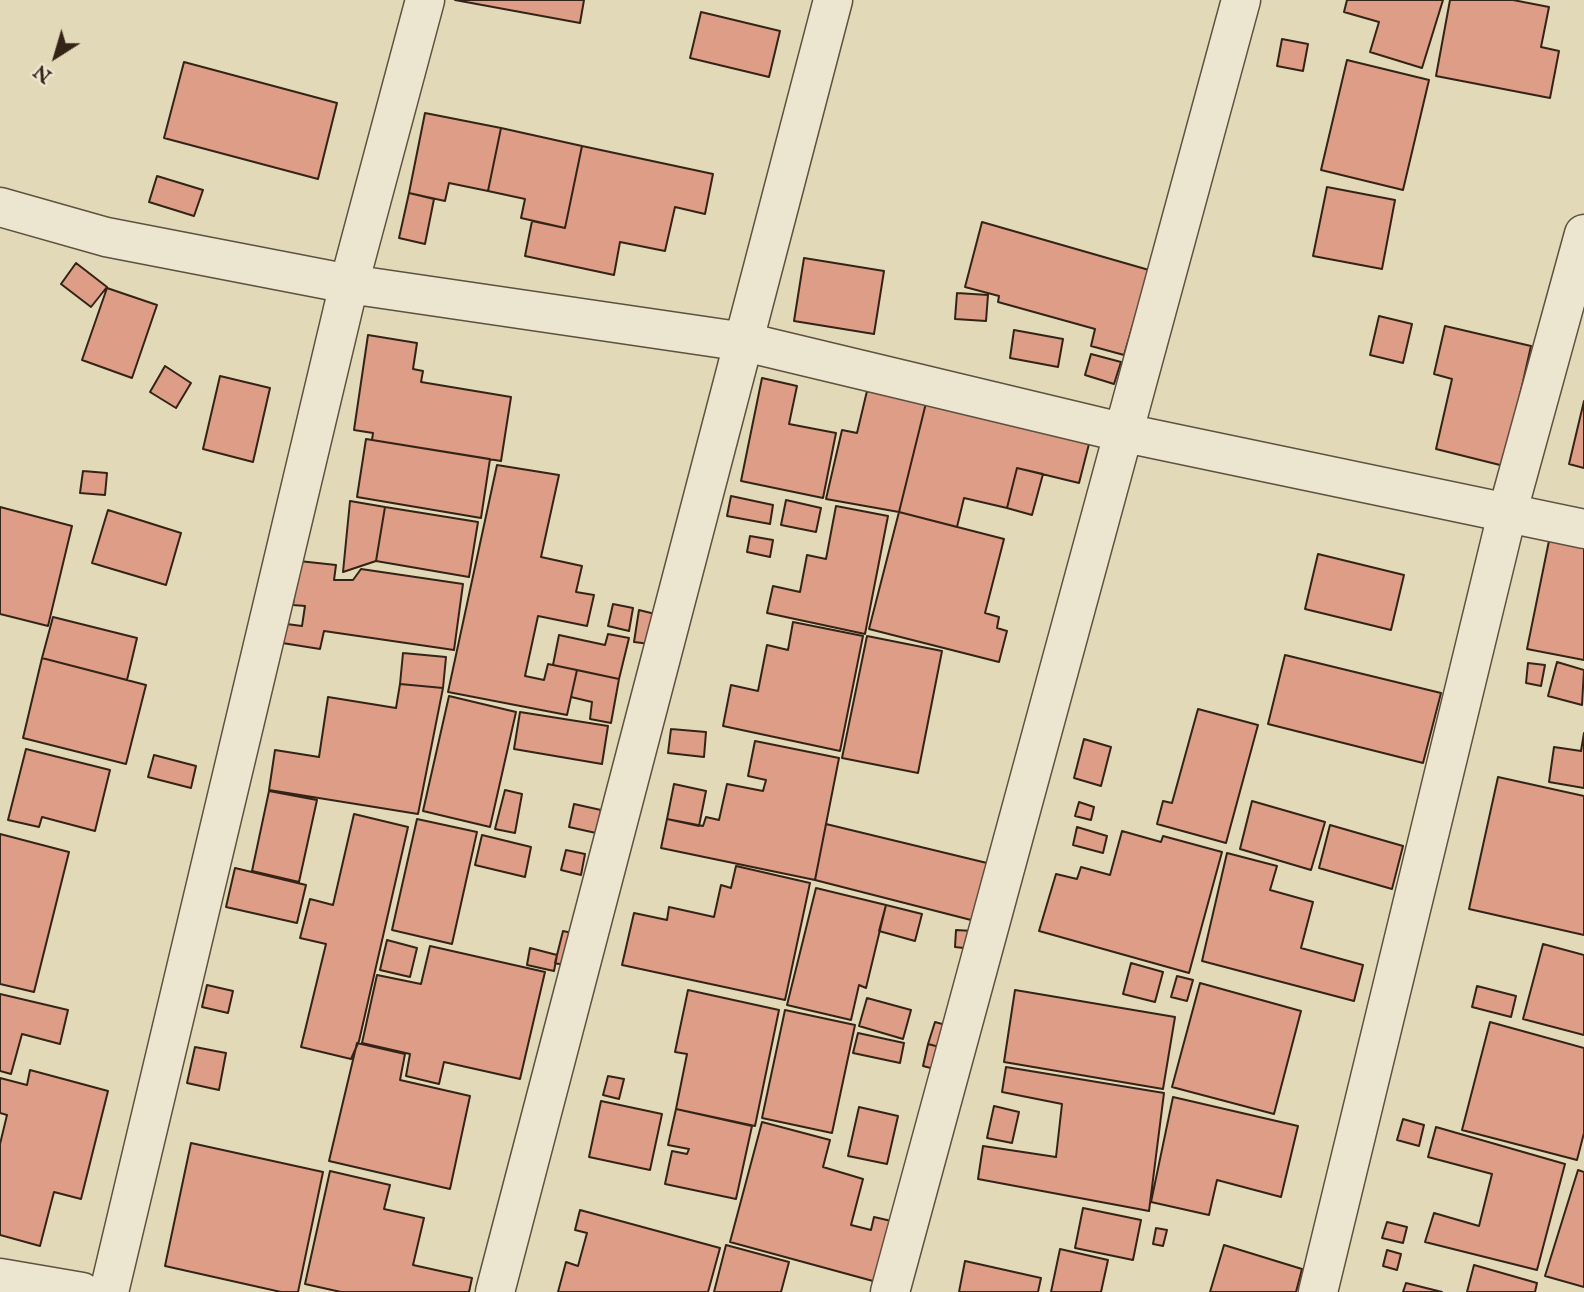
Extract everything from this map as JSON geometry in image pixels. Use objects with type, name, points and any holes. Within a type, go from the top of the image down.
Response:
[{"type":"street","points":[[109,1292],[349,284],[425,0]]},
{"type":"street","points":[[495,1292],[833,0]]},
{"type":"street","points":[[890,1292],[1241,0]]},
{"type":"street","points":[[0,206],[106,237],[349,284],[745,342],[1125,433],[1584,530]]},
{"type":"street","points":[[1318,1292],[1507,514],[1584,234]]},
{"type":"street","points":[[0,1278],[82,1292]]},
{"type":"building","points":[[455,0],[584,0],[580,23]]},
{"type":"building","points":[[1347,0],[1443,0],[1422,68],[1370,52],[1379,22],[1344,12]]},
{"type":"building","points":[[1450,0],[1513,0],[1549,7],[1541,47],[1559,51],[1550,98],[1436,76]]},
{"type":"building","points":[[701,12],[780,31],[769,77],[690,58]]},
{"type":"building","points":[[1282,39],[1308,44],[1303,71],[1277,66]]},
{"type":"building","points":[[1347,60],[1429,80],[1403,190],[1321,170]]},
{"type":"building","points":[[184,62],[337,103],[318,179],[164,138]]},
{"type":"building","points":[[425,113],[501,128],[488,191],[449,183],[445,201],[409,193]]},
{"type":"building","points":[[501,128],[582,146],[565,228],[521,218],[525,199],[488,191]]},
{"type":"building","points":[[582,146],[713,174],[705,214],[675,207],[665,251],[620,242],[614,275],[525,256],[532,221],[565,228]]},
{"type":"building","points":[[157,176],[203,190],[194,216],[149,202]]},
{"type":"building","points":[[1327,187],[1395,200],[1382,269],[1313,256]]},
{"type":"building","points":[[409,193],[434,199],[425,244],[399,238]]},
{"type":"building","points":[[982,222],[1149,270],[1124,355],[1091,346],[1095,329],[998,302],[999,296],[965,287]]},
{"type":"building","points":[[804,258],[884,271],[874,334],[794,321]]},
{"type":"building","points":[[76,263],[107,287],[91,307],[61,284]]},
{"type":"building","points":[[107,288],[157,305],[132,378],[82,360]]},
{"type":"building","points":[[957,293],[988,295],[986,321],[955,319]]},
{"type":"building","points":[[1379,316],[1412,324],[1403,363],[1370,355]]},
{"type":"building","points":[[1445,326],[1531,346],[1504,466],[1436,449],[1452,379],[1434,374]]},
{"type":"building","points":[[1014,330],[1063,339],[1058,367],[1010,358]]},
{"type":"building","points":[[368,335],[417,343],[413,369],[423,371],[421,382],[511,397],[501,461],[372,440],[373,433],[354,430]]},
{"type":"building","points":[[1091,354],[1121,362],[1114,384],[1085,375]]},
{"type":"building","points":[[165,366],[191,383],[176,408],[150,392]]},
{"type":"building","points":[[220,376],[270,388],[253,462],[203,449]]},
{"type":"building","points":[[762,378],[797,386],[789,424],[836,433],[823,498],[741,481]]},
{"type":"building","points":[[867,391],[926,403],[899,512],[826,499],[842,430],[857,433]]},
{"type":"building","points":[[1584,401],[1584,468],[1569,464]]},
{"type":"building","points":[[926,403],[1089,444],[1079,483],[1017,468],[1007,508],[964,498],[957,527],[899,512]]},
{"type":"building","points":[[366,439],[490,459],[481,518],[357,497]]},
{"type":"building","points":[[497,465],[559,475],[541,557],[582,566],[576,592],[594,595],[587,626],[538,616],[525,676],[544,680],[548,664],[577,670],[567,715],[448,692]]},
{"type":"building","points":[[1017,468],[1043,474],[1032,515],[1007,508]]},
{"type":"building","points":[[83,471],[107,473],[105,495],[80,493]]},
{"type":"building","points":[[731,496],[773,505],[770,524],[727,516]]},
{"type":"building","points":[[786,500],[821,508],[816,532],[781,525]]},
{"type":"building","points":[[350,501],[385,507],[376,561],[343,572]]},
{"type":"building","points":[[836,506],[888,516],[865,634],[767,613],[773,586],[800,592],[807,555],[826,559]]},
{"type":"building","points":[[0,507],[72,526],[48,626],[0,614]]},
{"type":"building","points":[[385,507],[478,522],[469,577],[376,561]]},
{"type":"building","points":[[108,510],[181,533],[166,585],[92,563]]},
{"type":"building","points":[[899,512],[1004,539],[985,613],[999,617],[997,628],[1007,631],[999,662],[869,629]]},
{"type":"building","points":[[1551,531],[1584,538],[1584,660],[1527,649]]},
{"type":"building","points":[[750,536],[773,540],[770,557],[747,552]]},
{"type":"building","points":[[1318,554],[1404,575],[1391,630],[1305,609]]},
{"type":"building","points":[[299,561],[336,565],[334,580],[353,580],[361,569],[463,584],[454,650],[324,631],[320,649],[276,642],[279,623],[302,626],[305,606],[293,605]]},
{"type":"building","points":[[613,604],[633,608],[629,631],[608,626]]},
{"type":"building","points":[[639,610],[655,614],[650,644],[634,642]]},
{"type":"building","points":[[53,617],[137,638],[127,680],[42,658]]},
{"type":"building","points":[[793,622],[863,636],[840,751],[723,726],[731,685],[758,691],[767,645],[788,650]]},
{"type":"building","points":[[608,634],[629,638],[619,679],[553,665],[559,635],[605,645]]},
{"type":"building","points":[[867,636],[942,651],[918,773],[842,758]]},
{"type":"building","points":[[403,653],[446,657],[443,688],[400,684]]},
{"type":"building","points":[[1285,655],[1441,693],[1423,763],[1268,724]]},
{"type":"building","points":[[42,658],[146,685],[126,764],[23,738]]},
{"type":"building","points":[[1557,662],[1584,670],[1582,705],[1548,696]]},
{"type":"building","points":[[1528,663],[1545,665],[1541,686],[1526,683]]},
{"type":"building","points":[[577,670],[619,679],[611,723],[590,719],[592,702],[571,697]]},
{"type":"building","points":[[400,684],[443,688],[418,814],[269,790],[275,750],[319,757],[328,697],[396,708]]},
{"type":"building","points":[[449,696],[516,712],[490,827],[423,811]]},
{"type":"building","points":[[1198,709],[1258,725],[1226,843],[1157,824],[1163,801],[1172,803]]},
{"type":"building","points":[[520,712],[608,726],[602,764],[514,749]]},
{"type":"building","points":[[671,729],[706,732],[704,757],[668,753]]},
{"type":"building","points":[[1584,733],[1584,788],[1549,782],[1554,747],[1581,751]]},
{"type":"building","points":[[1084,739],[1111,747],[1101,786],[1074,778]]},
{"type":"building","points":[[755,741],[839,758],[815,880],[661,848],[667,819],[703,826],[706,817],[719,820],[727,784],[763,791],[766,780],[748,776]]},
{"type":"building","points":[[26,749],[110,770],[95,831],[42,817],[39,827],[8,820]]},
{"type":"building","points":[[154,755],[196,766],[191,788],[148,777]]},
{"type":"building","points":[[1498,777],[1584,796],[1584,935],[1469,909]]},
{"type":"building","points":[[674,784],[706,791],[699,826],[667,819]]},
{"type":"building","points":[[505,790],[522,794],[515,833],[495,829]]},
{"type":"building","points":[[269,791],[317,800],[299,882],[252,871]]},
{"type":"building","points":[[1252,801],[1325,822],[1311,870],[1240,849]]},
{"type":"building","points":[[1079,802],[1094,807],[1091,820],[1075,816]]},
{"type":"building","points":[[574,804],[601,810],[596,833],[569,827]]},
{"type":"building","points":[[354,814],[408,827],[359,1041],[351,1059],[301,1047],[326,944],[300,938],[310,899],[333,905]]},
{"type":"building","points":[[417,819],[477,832],[452,944],[392,930]]},
{"type":"building","points":[[826,824],[987,863],[975,921],[815,880]]},
{"type":"building","points":[[1330,825],[1403,846],[1392,889],[1319,868]]},
{"type":"building","points":[[1077,827],[1107,836],[1103,853],[1073,845]]},
{"type":"building","points":[[1122,831],[1161,842],[1163,836],[1222,852],[1189,973],[1039,931],[1056,874],[1077,879],[1081,867],[1110,875]]},
{"type":"building","points":[[0,834],[69,852],[34,992],[0,984]]},
{"type":"building","points":[[482,835],[531,847],[525,877],[475,865]]},
{"type":"building","points":[[566,850],[585,854],[581,875],[561,870]]},
{"type":"building","points":[[1227,853],[1277,866],[1270,890],[1313,902],[1301,948],[1363,965],[1354,1001],[1202,961]]},
{"type":"building","points":[[736,866],[810,883],[785,1000],[622,965],[634,913],[667,920],[669,907],[714,917],[721,885],[731,888]]},
{"type":"building","points":[[235,868],[306,885],[297,923],[226,907]]},
{"type":"building","points":[[816,888],[886,905],[866,988],[859,985],[851,1020],[787,1005]]},
{"type":"building","points":[[886,905],[922,914],[915,941],[879,931]]},
{"type":"building","points":[[956,930],[973,931],[972,949],[955,947]]},
{"type":"building","points":[[563,931],[586,936],[578,968],[555,963]]},
{"type":"building","points":[[387,940],[417,948],[410,977],[380,970]]},
{"type":"building","points":[[1543,944],[1584,955],[1584,1035],[1523,1019]]},
{"type":"building","points":[[430,946],[545,972],[520,1079],[444,1062],[439,1084],[406,1076],[410,1054],[362,1043],[377,975],[421,984]]},
{"type":"building","points":[[530,948],[557,955],[554,971],[527,965]]},
{"type":"building","points":[[1131,963],[1163,972],[1155,1002],[1123,994]]},
{"type":"building","points":[[1177,976],[1193,980],[1187,1001],[1171,997]]},
{"type":"building","points":[[1200,983],[1301,1011],[1274,1114],[1172,1087]]},
{"type":"building","points":[[207,985],[233,991],[228,1013],[202,1007]]},
{"type":"building","points":[[1477,986],[1516,996],[1511,1017],[1472,1007]]},
{"type":"building","points":[[688,990],[779,1010],[755,1126],[676,1109],[687,1054],[675,1052]]},
{"type":"building","points":[[1015,990],[1175,1017],[1163,1089],[1004,1062]]},
{"type":"building","points":[[0,994],[68,1010],[60,1044],[22,1034],[11,1074],[0,1071]]},
{"type":"building","points":[[867,998],[911,1010],[903,1039],[859,1026]]},
{"type":"building","points":[[785,1010],[855,1025],[832,1133],[762,1118]]},
{"type":"building","points":[[935,1022],[953,1027],[947,1049],[928,1044]]},
{"type":"building","points":[[1490,1022],[1584,1048],[1584,1133],[1577,1160],[1462,1130]]},
{"type":"building","points":[[858,1033],[904,1043],[900,1063],[853,1053]]},
{"type":"building","points":[[357,1043],[405,1054],[400,1080],[470,1096],[450,1189],[329,1161]]},
{"type":"building","points":[[928,1044],[947,1049],[942,1071],[923,1066]]},
{"type":"building","points":[[195,1047],[226,1053],[219,1090],[187,1083]]},
{"type":"building","points":[[1006,1067],[1164,1093],[1149,1211],[978,1179],[983,1146],[1056,1157],[1062,1104],[1002,1092]]},
{"type":"building","points":[[30,1070],[108,1091],[81,1199],[54,1192],[40,1246],[0,1235],[0,1144],[7,1115],[0,1113],[0,1078],[27,1085]]},
{"type":"building","points":[[608,1076],[624,1079],[619,1099],[603,1095]]},
{"type":"building","points":[[1173,1097],[1298,1126],[1281,1197],[1217,1180],[1209,1215],[1151,1202]]},
{"type":"building","points":[[601,1101],[662,1114],[650,1170],[589,1157]]},
{"type":"building","points":[[994,1106],[1019,1112],[1012,1143],[987,1138]]},
{"type":"building","points":[[859,1107],[898,1116],[887,1164],[848,1156]]},
{"type":"building","points":[[676,1109],[752,1126],[736,1199],[665,1184],[672,1151],[687,1154],[689,1149],[668,1145]]},
{"type":"building","points":[[1403,1119],[1424,1125],[1419,1146],[1397,1140]]},
{"type":"building","points":[[762,1122],[830,1140],[823,1167],[863,1179],[851,1225],[871,1230],[874,1217],[900,1223],[884,1284],[730,1242]]},
{"type":"building","points":[[1436,1127],[1565,1164],[1537,1270],[1425,1242],[1434,1213],[1479,1226],[1492,1174],[1428,1157]]},
{"type":"building","points":[[191,1143],[323,1172],[298,1292],[281,1292],[165,1266]]},
{"type":"building","points":[[1578,1170],[1584,1172],[1584,1287],[1545,1276]]},
{"type":"building","points":[[330,1171],[390,1185],[384,1209],[424,1218],[413,1265],[472,1278],[469,1292],[341,1292],[305,1284]]},
{"type":"building","points":[[1083,1208],[1141,1220],[1133,1260],[1075,1248]]},
{"type":"building","points":[[580,1210],[720,1248],[708,1292],[558,1292],[566,1262],[578,1266],[587,1233],[575,1230]]},
{"type":"building","points":[[1387,1222],[1407,1227],[1403,1243],[1382,1238]]},
{"type":"building","points":[[1156,1228],[1167,1230],[1163,1246],[1153,1244]]},
{"type":"building","points":[[726,1245],[789,1262],[781,1292],[714,1292]]},
{"type":"building","points":[[1224,1245],[1302,1269],[1296,1292],[1210,1292]]},
{"type":"building","points":[[1060,1249],[1108,1260],[1101,1292],[1051,1292]]},
{"type":"building","points":[[1387,1250],[1401,1254],[1397,1270],[1383,1266]]},
{"type":"building","points":[[965,1261],[1041,1278],[1038,1292],[959,1292]]},
{"type":"building","points":[[1474,1265],[1537,1283],[1535,1292],[1467,1292]]},
{"type":"building","points":[[1406,1283],[1442,1292],[1403,1292]]}]
